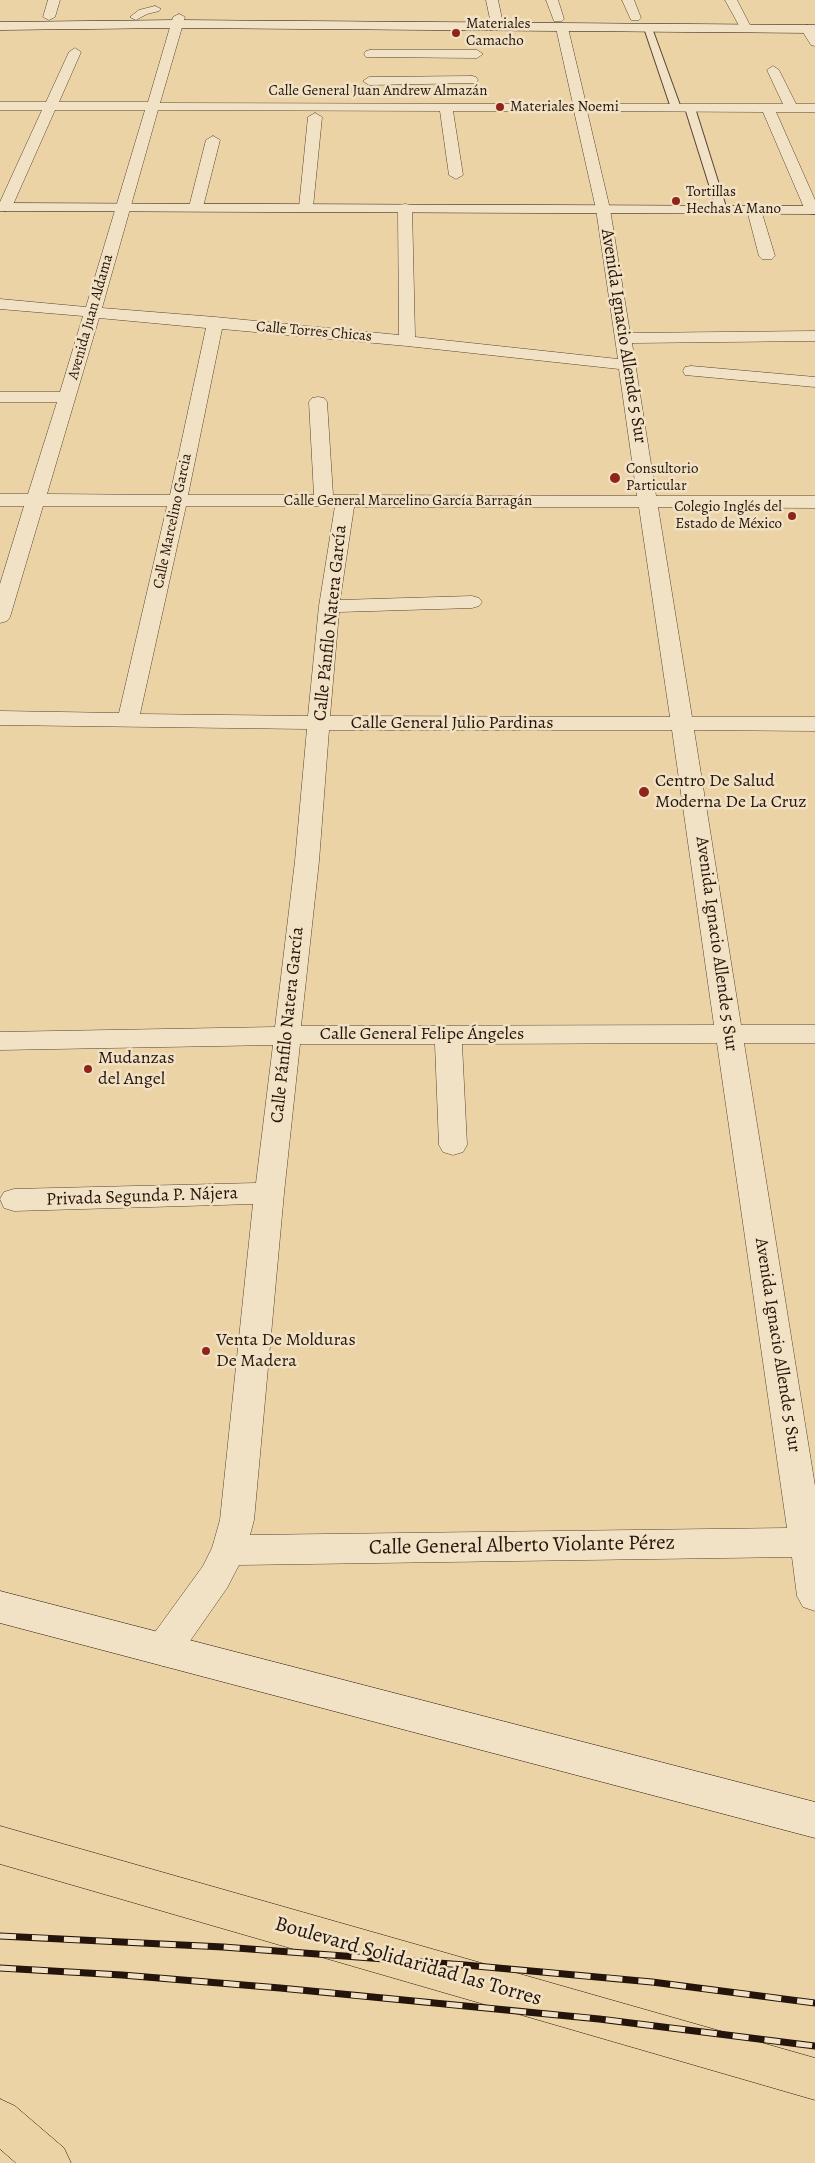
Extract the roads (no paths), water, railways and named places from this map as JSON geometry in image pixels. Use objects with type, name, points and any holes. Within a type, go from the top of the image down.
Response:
[{"type":"highway","name":"Boulevard Solidaridad las Torres","points":[[0,1845],[815,2079]]},
{"type":"highway","points":[[0,2121],[50,2163]]},
{"type":"street","points":[[49,17],[54,0]]},
{"type":"street","points":[[492,0],[496,19]]},
{"type":"street","name":"Avenida Ignacio Allende 5 Sur","points":[[552,0],[560,23],[582,108],[604,209],[729,1035],[811,1542],[815,1596]]},
{"type":"street","points":[[628,0],[635,18]]},
{"type":"street","points":[[731,0],[744,24]]},
{"type":"street","points":[[0,17],[136,18],[156,9],[178,21],[369,54],[472,80]]},
{"type":"street","points":[[369,54],[560,23],[635,18],[812,26],[815,42]]},
{"type":"street","points":[[0,26],[178,21],[496,19],[648,28],[744,24]]},
{"type":"street","name":"Avenida Juan Aldama","points":[[2,604],[94,312],[178,21]]},
{"type":"street","points":[[75,52],[3,207],[814,210],[768,108]]},
{"type":"street","points":[[369,54],[477,54]]},
{"type":"street","points":[[368,108],[369,54]]},
{"type":"street","points":[[773,70],[791,108]]},
{"type":"street","name":"Calle General Juan Andrew Almazán","points":[[0,106],[815,108]]},
{"type":"street","points":[[446,108],[456,175]]},
{"type":"street","points":[[306,207],[315,117]]},
{"type":"street","points":[[196,207],[213,140]]},
{"type":"street","points":[[405,208],[407,341]]},
{"type":"street","points":[[754,210],[768,256]]},
{"type":"street","name":"Calle Torres Chicas","points":[[0,304],[215,322],[628,364]]},
{"type":"street","name":"Calle Marcelino Garcia","points":[[128,720],[178,500],[215,322]]},
{"type":"street","points":[[624,338],[815,336]]},
{"type":"street","points":[[691,371],[815,382]]},
{"type":"street","points":[[0,397],[68,397]]},
{"type":"street","name":"Calle Pánfilo Natera García","points":[[163,1650],[215,1577],[229,1550],[237,1520],[269,1193],[307,861],[329,606],[334,501],[318,402]]},
{"type":"street","name":"Calle General Marcelino García Barragán","points":[[0,500],[815,502]]},
{"type":"street","points":[[329,606],[472,602]]},
{"type":"street","name":"Calle General Julio Pardinas","points":[[0,718],[320,723],[815,724]]},
{"type":"street","name":"Calle General Felipe Ángeles","points":[[0,1041],[286,1036],[815,1034]]},
{"type":"street","points":[[448,1035],[453,1144]]},
{"type":"street","name":"Privada Segunda P. Nájera","points":[[14,1200],[269,1193]]},
{"type":"street","name":"Calle General Alberto Violante Pérez","points":[[229,1550],[811,1542]]},
{"type":"street","points":[[0,1607],[815,1820]]},
{"type":"lane","points":[[648,28],[676,108]]},
{"type":"lane","points":[[690,108],[722,210]]},
{"type":"railway","points":[[0,1936],[223,1947],[465,1965],[652,1982],[815,2003]]},
{"type":"railway","points":[[0,1968],[122,1975],[280,1988],[599,2019],[815,2046]]},
{"type":"place","name":"Materiales Camacho","points":[[456,33]]},
{"type":"place","name":"Materiales Noemi","points":[[500,107]]},
{"type":"place","name":"Tortillas Hechas A Mano","points":[[676,201]]},
{"type":"place","name":"Consultorio Particular","points":[[615,478]]},
{"type":"place","name":"Colegio Inglés del Estado de México","points":[[792,516]]},
{"type":"place","name":"Centro De Salud Moderna De La Cruz","points":[[644,792]]},
{"type":"place","name":"Mudanzas del Angel","points":[[88,1069]]},
{"type":"place","name":"Venta De Molduras De Madera","points":[[206,1351]]}]
